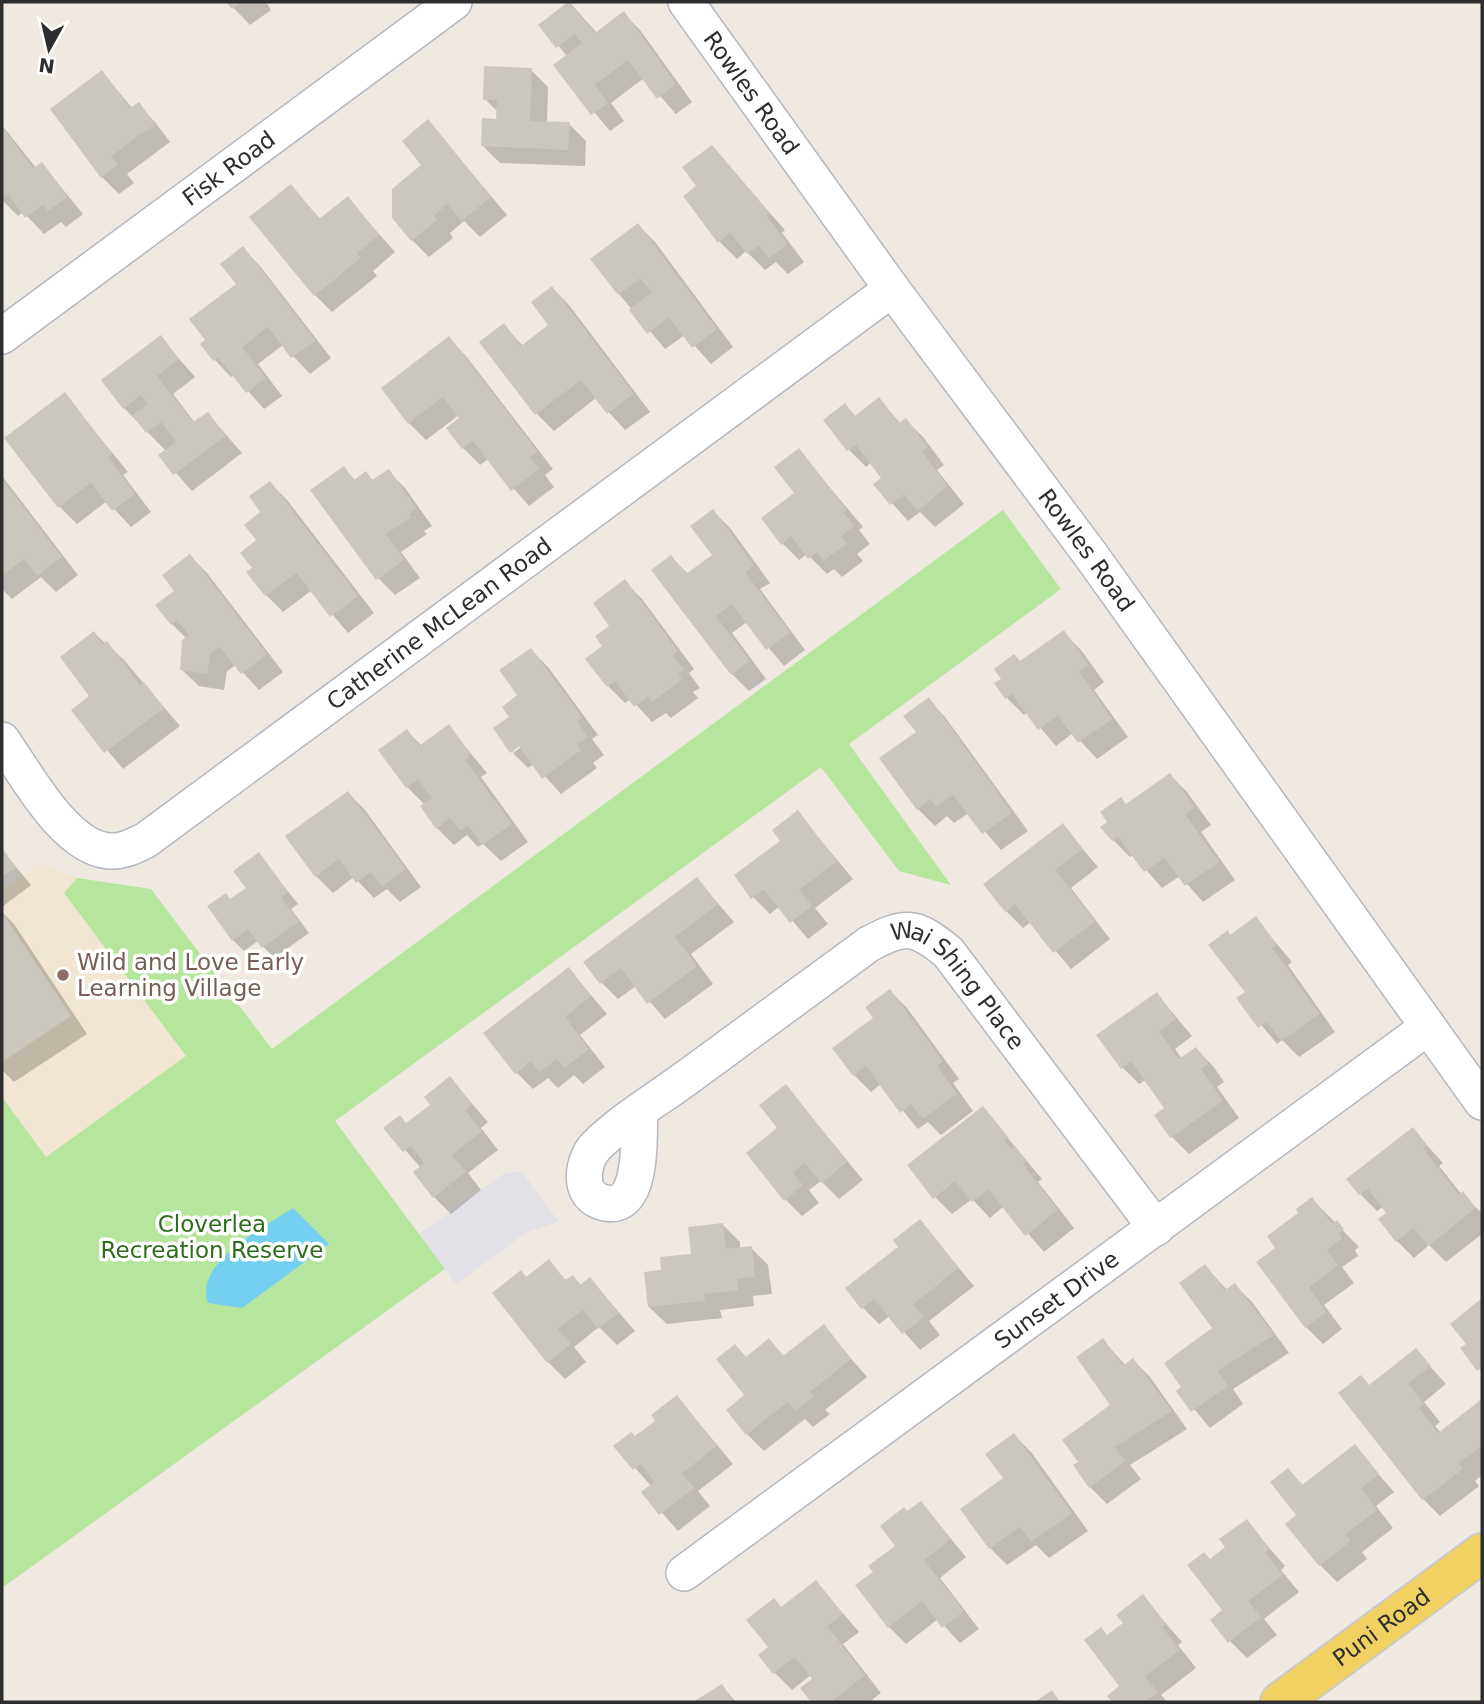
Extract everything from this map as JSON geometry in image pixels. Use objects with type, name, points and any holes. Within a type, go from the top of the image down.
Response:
[{"type":"main road","name":"Puni Road","points":[[1280,1702],[1482,1553]]},
{"type":"street","name":"Fisk Road","points":[[2,336],[454,2]]},
{"type":"street","name":"Rowles Road","points":[[686,2],[892,289],[1090,554],[1482,1102]]},
{"type":"street","name":"Catherine McLean Road","points":[[2,740],[70,834],[88,846],[110,851],[126,849],[146,840],[892,289]]},
{"type":"street","name":"Wai Shing Place","points":[[640,1112],[869,944],[906,929],[919,931],[948,952],[1156,1228]]},
{"type":"street","name":"Sunset Drive","points":[[684,1573],[1428,1027]]},
{"type":"shaded area","name":"Wild and Love Early Learning Village","points":[[40,863],[77,878],[64,894],[186,1056],[46,1158],[2,1097],[2,891]]},
{"type":"shaded area","points":[[522,1172],[559,1222],[526,1233],[456,1284],[419,1234],[505,1173]]},
{"type":"green space","name":"Cloverlea Recreation Reserve","points":[[1003,510],[1061,589],[849,744],[951,885],[899,871],[821,767],[335,1121],[445,1269],[2,1588],[2,1097],[46,1157],[186,1056],[64,893],[77,878],[151,889],[272,1049]]},
{"type":"water","points":[[293,1208],[329,1244],[242,1308],[208,1303],[206,1288],[211,1274],[221,1260],[234,1247]]},
{"type":"building","points":[[226,2],[242,2],[232,9]]},
{"type":"building","points":[[568,2],[595,33],[624,11],[676,84],[657,99],[628,60],[595,85],[608,103],[591,115],[553,65],[582,43],[575,34],[556,48],[538,25]]},
{"type":"building","points":[[484,66],[532,68],[530,121],[570,122],[568,150],[481,146],[482,118],[496,119],[497,100],[483,100]]},
{"type":"building","points":[[102,70],[130,108],[139,102],[155,124],[111,156],[118,165],[101,178],[50,109]]},
{"type":"building","points":[[428,119],[491,197],[461,221],[447,204],[434,216],[437,220],[411,241],[392,218],[392,189],[421,165],[402,141]]},
{"type":"building","points":[[2,126],[33,168],[42,162],[68,197],[48,211],[43,205],[25,218],[8,194],[2,199]]},
{"type":"building","points":[[712,145],[770,213],[766,215],[788,244],[769,258],[759,245],[747,254],[730,233],[718,243],[683,196],[696,186],[682,167]]},
{"type":"building","points":[[291,184],[319,219],[348,196],[379,235],[357,253],[361,258],[314,296],[249,217]]},
{"type":"building","points":[[638,223],[717,329],[692,348],[669,317],[647,334],[629,310],[652,292],[640,278],[618,295],[590,259]]},
{"type":"building","points":[[243,246],[315,340],[291,358],[268,327],[242,347],[266,378],[246,393],[218,357],[213,361],[200,344],[205,340],[189,319],[236,284],[220,264]]},
{"type":"building","points":[[552,286],[634,394],[607,414],[581,380],[535,415],[479,342],[504,323],[521,346],[548,325],[531,302]]},
{"type":"building","points":[[161,335],[179,359],[157,376],[193,422],[208,412],[226,436],[173,475],[158,455],[176,442],[161,422],[146,433],[132,415],[147,404],[141,395],[123,409],[101,380]]},
{"type":"building","points":[[449,336],[538,452],[530,457],[539,469],[511,491],[473,441],[462,449],[446,428],[459,418],[443,397],[408,424],[381,388]]},
{"type":"building","points":[[65,392],[112,454],[108,457],[135,494],[112,511],[91,483],[58,508],[4,438]]},
{"type":"building","points":[[879,397],[899,423],[906,418],[928,447],[922,452],[948,486],[917,511],[904,494],[890,505],[873,484],[881,478],[856,445],[847,451],[823,420],[845,403],[855,416]]},
{"type":"building","points":[[799,448],[847,510],[843,512],[854,526],[841,536],[847,543],[823,561],[817,552],[808,559],[791,536],[781,545],[761,518],[794,493],[774,467]]},
{"type":"building","points":[[344,466],[354,480],[366,471],[372,480],[389,469],[416,508],[409,514],[411,517],[386,534],[404,560],[376,580],[310,490]]},
{"type":"building","points":[[2,479],[62,557],[37,576],[24,559],[2,576]]},
{"type":"building","points":[[270,481],[358,596],[330,617],[297,573],[265,596],[246,572],[252,568],[240,553],[256,540],[244,525],[260,512],[249,496]]},
{"type":"building","points":[[713,509],[754,565],[745,572],[790,632],[766,650],[732,604],[716,616],[750,661],[731,675],[651,570],[671,555],[686,574],[712,555],[690,526]]},
{"type":"building","points":[[190,554],[267,654],[241,674],[220,647],[210,654],[207,674],[180,670],[182,640],[189,635],[177,620],[171,625],[155,605],[174,591],[162,575]]},
{"type":"building","points":[[625,579],[678,651],[673,655],[684,670],[678,674],[682,680],[652,702],[648,696],[634,707],[615,681],[607,687],[585,659],[602,646],[595,636],[609,626],[593,603]]},
{"type":"building","points":[[1064,630],[1089,665],[1079,672],[1112,719],[1078,743],[1058,715],[1038,730],[1012,694],[1005,699],[994,683],[1001,679],[994,669],[1014,654],[1020,661]]},
{"type":"building","points":[[94,631],[103,644],[107,641],[140,685],[144,682],[164,708],[104,753],[71,710],[89,696],[60,657]]},
{"type":"building","points":[[531,648],[582,717],[577,721],[588,737],[577,745],[581,750],[542,779],[519,746],[510,753],[493,728],[509,717],[502,707],[517,695],[499,670]]},
{"type":"building","points":[[929,697],[1012,813],[982,834],[953,795],[936,807],[930,799],[917,810],[879,758],[916,732],[903,716]]},
{"type":"building","points":[[449,724],[471,755],[465,760],[512,824],[482,845],[468,826],[460,831],[450,818],[436,829],[420,806],[432,798],[418,779],[406,788],[378,750],[407,729],[419,746]]},
{"type":"building","points":[[1170,773],[1195,807],[1185,814],[1219,862],[1185,886],[1164,858],[1144,872],[1118,837],[1112,841],[1100,827],[1107,822],[1100,812],[1121,797],[1126,804]]},
{"type":"building","points":[[348,791],[406,869],[382,886],[371,872],[356,883],[339,859],[315,877],[285,836]]},
{"type":"building","points":[[798,810],[837,862],[799,890],[812,906],[790,923],[764,889],[751,899],[734,875],[780,841],[772,830]]},
{"type":"building","points":[[1063,823],[1083,849],[1055,870],[1095,921],[1053,953],[1015,904],[1005,912],[983,884]]},
{"type":"building","points":[[2,848],[16,867],[2,877]]},
{"type":"building","points":[[259,852],[288,892],[281,897],[299,922],[262,948],[248,929],[232,941],[207,906],[226,893],[230,899],[246,888],[233,871]]},
{"type":"building","points":[[697,877],[718,904],[675,937],[697,966],[647,1004],[621,968],[600,984],[583,962]]},
{"type":"building","points":[[2,912],[71,1016],[2,1062]]},
{"type":"building","points":[[1256,916],[1277,945],[1272,948],[1320,1014],[1281,1041],[1267,1022],[1258,1028],[1236,998],[1245,992],[1208,945],[1228,930],[1230,935]]},
{"type":"building","points":[[569,967],[591,996],[565,1017],[589,1049],[564,1068],[557,1059],[539,1072],[531,1061],[515,1074],[483,1033]]},
{"type":"building","points":[[890,989],[943,1061],[937,1066],[957,1094],[923,1119],[911,1104],[900,1113],[866,1066],[853,1076],[832,1048],[873,1018],[865,1007]]},
{"type":"building","points":[[1157,992],[1176,1019],[1159,1031],[1179,1059],[1196,1047],[1209,1064],[1201,1069],[1223,1101],[1170,1138],[1154,1115],[1164,1108],[1131,1061],[1121,1069],[1096,1035]]},
{"type":"building","points":[[450,1076],[472,1104],[465,1110],[482,1132],[452,1155],[466,1172],[433,1198],[413,1172],[424,1163],[411,1146],[403,1152],[383,1128],[400,1115],[406,1123],[430,1105],[424,1097]]},
{"type":"building","points":[[786,1084],[847,1162],[821,1183],[805,1163],[793,1173],[803,1185],[784,1201],[746,1153],[777,1128],[759,1105]]},
{"type":"building","points":[[983,1106],[1009,1138],[1004,1141],[1011,1149],[1015,1146],[1026,1161],[1023,1164],[1058,1210],[1025,1236],[988,1189],[972,1202],[955,1181],[933,1199],[907,1165]]},
{"type":"building","points":[[1413,1127],[1427,1145],[1423,1148],[1459,1195],[1463,1191],[1476,1208],[1428,1246],[1413,1228],[1396,1242],[1378,1219],[1386,1213],[1368,1189],[1359,1195],[1346,1179]]},
{"type":"building","points":[[1312,1197],[1332,1224],[1337,1220],[1344,1229],[1339,1233],[1342,1238],[1327,1250],[1338,1265],[1309,1287],[1326,1312],[1305,1328],[1256,1262],[1275,1248],[1267,1236],[1298,1213],[1296,1209]]},
{"type":"building","points":[[920,1219],[959,1268],[913,1304],[924,1317],[902,1334],[874,1299],[861,1309],[845,1288],[898,1247],[893,1240]]},
{"type":"building","points":[[723,1223],[726,1249],[752,1246],[755,1277],[737,1279],[738,1290],[704,1294],[705,1301],[648,1307],[644,1272],[661,1270],[660,1257],[691,1254],[688,1227]]},
{"type":"building","points":[[549,1259],[565,1280],[573,1275],[580,1285],[590,1277],[619,1313],[598,1329],[583,1310],[558,1329],[571,1344],[547,1363],[492,1293],[521,1270],[526,1277]]},
{"type":"building","points":[[1205,1264],[1225,1290],[1235,1283],[1274,1335],[1217,1371],[1228,1386],[1191,1412],[1176,1391],[1181,1387],[1164,1363],[1212,1328],[1179,1283]]},
{"type":"building","points":[[1482,1298],[1482,1367],[1477,1371],[1460,1348],[1466,1344],[1450,1324]]},
{"type":"building","points":[[824,1324],[851,1359],[810,1392],[814,1396],[795,1411],[788,1402],[746,1435],[726,1410],[744,1395],[716,1359],[735,1344],[746,1357],[769,1338],[783,1356]]},
{"type":"building","points":[[1103,1338],[1123,1366],[1133,1358],[1172,1411],[1115,1447],[1125,1461],[1089,1488],[1073,1465],[1078,1462],[1062,1440],[1110,1405],[1076,1357]]},
{"type":"building","points":[[1416,1348],[1431,1366],[1408,1384],[1424,1404],[1419,1408],[1438,1433],[1482,1399],[1482,1446],[1459,1463],[1463,1469],[1422,1500],[1338,1393],[1361,1375],[1369,1385]]},
{"type":"building","points":[[677,1395],[717,1446],[682,1473],[694,1488],[659,1515],[641,1492],[654,1482],[641,1464],[633,1470],[613,1446],[631,1432],[635,1436],[655,1421],[651,1415]]},
{"type":"building","points":[[1014,1433],[1072,1513],[1031,1542],[1020,1527],[989,1549],[960,1509],[1003,1478],[985,1454]]},
{"type":"building","points":[[1355,1444],[1379,1474],[1361,1488],[1377,1510],[1346,1534],[1351,1541],[1319,1566],[1285,1524],[1296,1515],[1270,1482],[1288,1468],[1302,1485]]},
{"type":"building","points":[[921,1501],[951,1539],[924,1560],[964,1611],[942,1628],[922,1601],[888,1628],[855,1585],[873,1572],[868,1566],[895,1546],[880,1526],[904,1507],[907,1511]]},
{"type":"building","points":[[1247,1519],[1269,1548],[1265,1552],[1283,1575],[1248,1601],[1261,1617],[1228,1643],[1210,1620],[1222,1610],[1187,1565],[1204,1552],[1210,1559],[1225,1547],[1219,1539]]},
{"type":"building","points":[[816,1580],[843,1614],[827,1626],[865,1675],[831,1702],[811,1702],[800,1688],[812,1679],[795,1657],[773,1674],[758,1655],[768,1647],[746,1620],[774,1598],[781,1607]]},
{"type":"building","points":[[1143,1594],[1166,1624],[1162,1627],[1180,1650],[1145,1677],[1158,1692],[1145,1702],[1112,1702],[1107,1696],[1119,1686],[1084,1640],[1101,1627],[1107,1635],[1123,1623],[1116,1615]]},
{"type":"building","points":[[722,1684],[734,1702],[693,1702]]},
{"type":"building","points":[[1052,1690],[1060,1702],[1035,1702]]},
{"type":"place","name":"Wild and Love Early Learning Village","points":[[63,975]]}]
